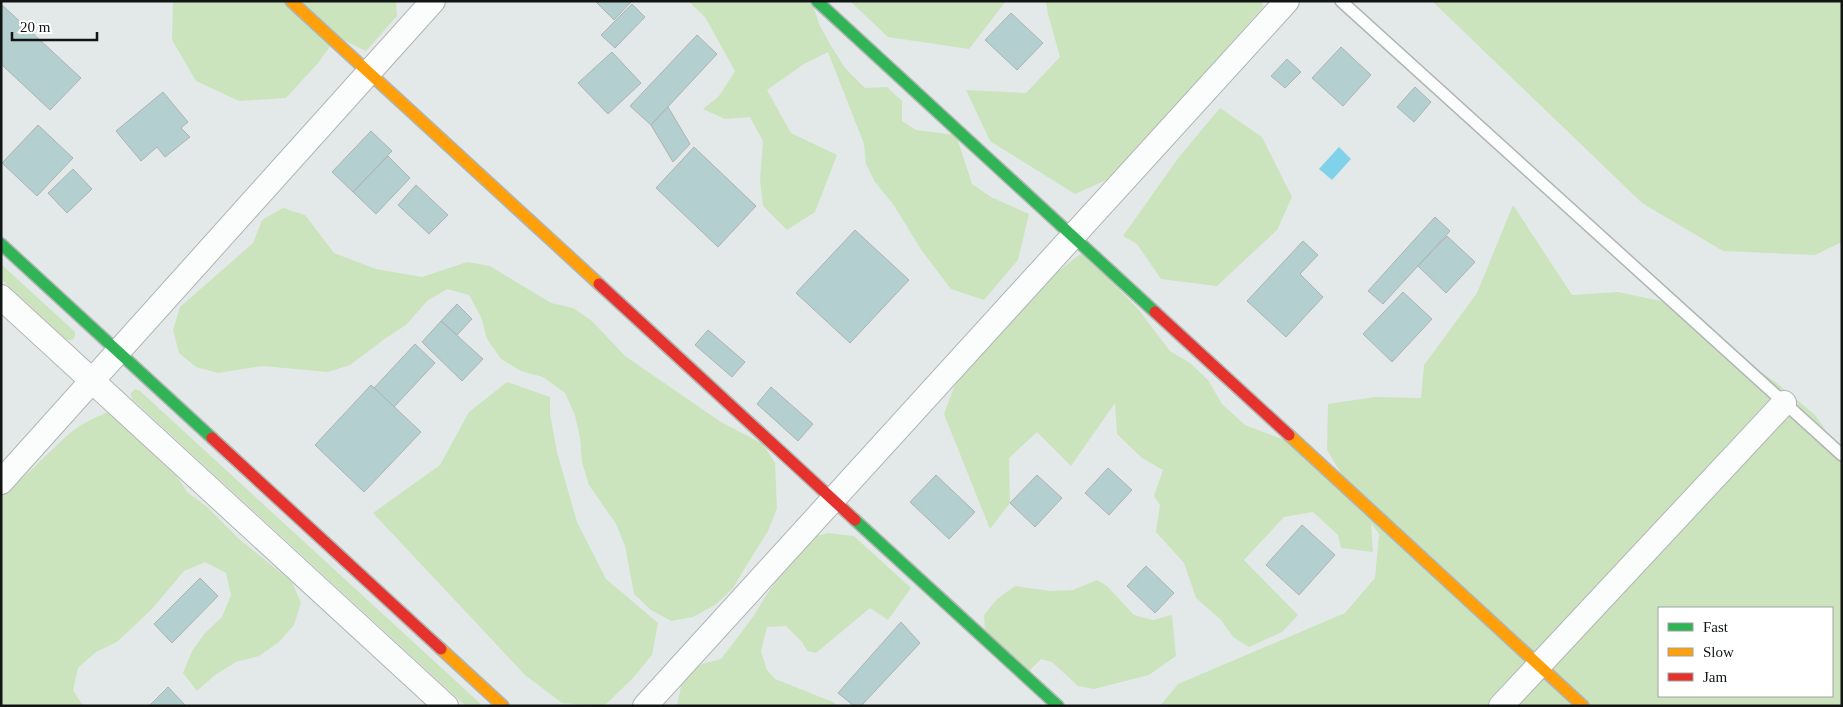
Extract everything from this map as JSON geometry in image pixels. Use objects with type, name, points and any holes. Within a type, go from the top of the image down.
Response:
[{"type":"street","points":[[291,1],[1058,706]]},
{"type":"street","points":[[1,482],[433,1]]},
{"type":"street","points":[[817,1],[1583,706]]},
{"type":"street","points":[[645,706],[1287,1]]},
{"type":"street","points":[[1,244],[503,706]]},
{"type":"street","points":[[1,297],[446,706]]},
{"type":"street","points":[[1501,706],[1784,402]]},
{"type":"lane","points":[[1341,1],[1842,455]]},
{"type":"green space","points":[[173,1],[396,1],[397,16],[366,51],[337,37],[318,63],[286,98],[239,101],[196,81],[172,40]]},
{"type":"green space","points":[[688,1],[806,1],[813,5],[819,24],[846,69],[865,88],[887,87],[902,101],[902,121],[916,130],[956,135],[972,184],[991,197],[1029,214],[1018,260],[984,300],[951,289],[922,251],[893,204],[875,182],[866,164],[864,144],[828,52],[804,64],[767,90],[791,133],[837,155],[815,212],[787,230],[763,206],[760,180],[763,141],[750,117],[725,119],[703,109],[719,96],[735,71],[705,17]]},
{"type":"green space","points":[[850,1],[1006,1],[969,49],[888,37]]},
{"type":"green space","points":[[1046,1],[1261,1],[1264,6],[1111,178],[1075,194],[990,141],[966,90],[1026,93],[1060,57]]},
{"type":"green space","points":[[1432,1],[1842,1],[1842,242],[1815,255],[1723,251],[1642,203]]},
{"type":"green space","points":[[1220,108],[1262,137],[1292,197],[1277,230],[1217,286],[1161,279],[1137,244],[1123,236],[1179,157]]},
{"type":"green space","points":[[1513,205],[1572,295],[1618,292],[1661,301],[1778,384],[1815,415],[1842,453],[1842,706],[1160,706],[1178,684],[1345,613],[1375,578],[1379,534],[1371,523],[1373,552],[1341,548],[1338,535],[1313,512],[1284,517],[1244,560],[1298,615],[1282,632],[1249,647],[1233,637],[1221,620],[1196,598],[1184,563],[1156,532],[1160,505],[1154,496],[1163,470],[1142,458],[1117,434],[1115,403],[1071,466],[1037,432],[1009,458],[1010,503],[990,529],[944,414],[962,366],[1025,297],[1083,252],[1138,309],[1170,351],[1190,363],[1208,380],[1222,404],[1245,425],[1285,440],[1361,506],[1327,450],[1328,404],[1375,397],[1421,398],[1424,365],[1477,293]]},
{"type":"green space","points":[[283,208],[305,215],[334,253],[376,269],[422,277],[467,262],[490,266],[551,303],[573,308],[592,321],[625,356],[721,422],[763,444],[775,463],[777,508],[768,531],[732,589],[715,605],[693,617],[671,621],[651,610],[634,594],[625,546],[616,524],[589,485],[582,462],[580,438],[575,415],[565,393],[543,377],[521,371],[501,359],[487,339],[481,317],[469,295],[447,289],[427,301],[406,325],[350,365],[328,372],[262,366],[218,373],[196,367],[179,353],[173,330],[180,307],[253,243],[262,220]]},
{"type":"green space","points":[[1,264],[75,332],[75,337],[72,340],[67,340],[1,279]]},
{"type":"green space","points":[[507,382],[550,397],[550,414],[557,452],[577,522],[606,579],[658,623],[652,655],[632,679],[604,706],[562,703],[525,675],[373,513],[440,465],[469,412]]},
{"type":"green space","points":[[135,389],[140,391],[483,706],[466,706],[132,399],[131,393]]},
{"type":"green space","points":[[111,411],[161,451],[187,492],[206,506],[238,538],[292,582],[301,603],[294,625],[279,642],[259,656],[236,662],[215,675],[197,691],[183,673],[192,651],[205,633],[222,617],[231,595],[226,573],[205,562],[184,571],[152,609],[117,642],[96,652],[78,668],[73,690],[83,706],[1,706],[1,495],[75,429]]},
{"type":"green space","points":[[828,533],[854,536],[911,588],[888,620],[870,608],[816,653],[807,651],[802,642],[786,626],[767,627],[761,651],[767,670],[775,679],[833,702],[837,706],[677,706],[682,681],[698,665],[721,659],[750,621],[786,565],[817,536]]},
{"type":"green space","points":[[1097,580],[1107,586],[1134,615],[1153,620],[1172,615],[1176,656],[1149,675],[1094,689],[1078,686],[1052,662],[1041,659],[1029,671],[985,633],[984,615],[997,599],[1015,586],[1051,591],[1073,590]]},
{"type":"water","points":[[1339,147],[1351,159],[1332,180],[1319,169]]},
{"type":"building","points":[[595,1],[632,1],[614,20]]},
{"type":"building","points":[[1,4],[81,78],[50,110],[1,64]]},
{"type":"building","points":[[632,4],[645,17],[615,48],[601,35]]},
{"type":"building","points":[[1011,13],[1043,43],[1017,70],[985,40]]},
{"type":"building","points":[[697,35],[717,54],[651,125],[630,106]]},
{"type":"building","points":[[1341,47],[1371,75],[1343,106],[1312,78]]},
{"type":"building","points":[[612,52],[641,83],[608,114],[578,83]]},
{"type":"building","points":[[1287,59],[1301,72],[1285,88],[1271,76]]},
{"type":"building","points":[[1415,87],[1431,102],[1414,122],[1397,107]]},
{"type":"building","points":[[163,92],[188,122],[181,128],[190,137],[165,157],[157,147],[141,161],[116,131]]},
{"type":"building","points":[[668,107],[690,144],[673,162],[651,125]]},
{"type":"building","points":[[38,125],[73,158],[37,196],[2,163]]},
{"type":"building","points":[[371,131],[392,151],[353,192],[332,172]]},
{"type":"building","points":[[694,147],[756,206],[718,247],[656,188]]},
{"type":"building","points":[[388,156],[410,178],[376,214],[353,192]]},
{"type":"building","points":[[73,169],[92,189],[67,213],[48,193]]},
{"type":"building","points":[[416,185],[448,215],[429,234],[398,205]]},
{"type":"building","points":[[1435,217],[1450,231],[1383,304],[1368,291]]},
{"type":"building","points":[[855,230],[909,280],[850,343],[796,293]]},
{"type":"building","points":[[1447,236],[1475,262],[1446,293],[1418,266]]},
{"type":"building","points":[[1303,241],[1318,255],[1300,274],[1323,297],[1286,337],[1247,301]]},
{"type":"building","points":[[1403,292],[1432,319],[1392,362],[1363,334]]},
{"type":"building","points":[[457,304],[472,319],[457,335],[441,321]]},
{"type":"building","points":[[441,321],[483,359],[462,381],[422,342]]},
{"type":"building","points":[[708,330],[745,362],[732,377],[695,345]]},
{"type":"building","points":[[415,344],[435,363],[394,407],[374,388]]},
{"type":"building","points":[[371,385],[421,432],[364,492],[315,445]]},
{"type":"building","points":[[771,387],[813,424],[798,441],[757,404]]},
{"type":"building","points":[[1108,468],[1132,490],[1109,515],[1085,493]]},
{"type":"building","points":[[936,475],[975,512],[949,539],[910,502]]},
{"type":"building","points":[[1037,475],[1062,498],[1035,527],[1010,503]]},
{"type":"building","points":[[1302,525],[1335,555],[1299,595],[1266,565]]},
{"type":"building","points":[[1146,566],[1174,593],[1155,613],[1127,586]]},
{"type":"building","points":[[200,578],[218,596],[172,643],[154,624]]},
{"type":"building","points":[[901,622],[920,643],[861,706],[854,706],[838,693]]},
{"type":"building","points":[[168,687],[186,706],[149,706]]},
{"type":"traffic: fast","points":[[817,1],[1155,312]]},
{"type":"traffic: fast","points":[[1,244],[212,438]]},
{"type":"traffic: fast","points":[[855,520],[1058,706]]},
{"type":"traffic: slow","points":[[291,1],[599,284]]},
{"type":"traffic: slow","points":[[1289,435],[1583,706]]},
{"type":"traffic: slow","points":[[441,649],[503,706]]},
{"type":"traffic: jam","points":[[599,284],[855,520]]},
{"type":"traffic: jam","points":[[1155,312],[1289,435]]},
{"type":"traffic: jam","points":[[212,438],[441,649]]}]
